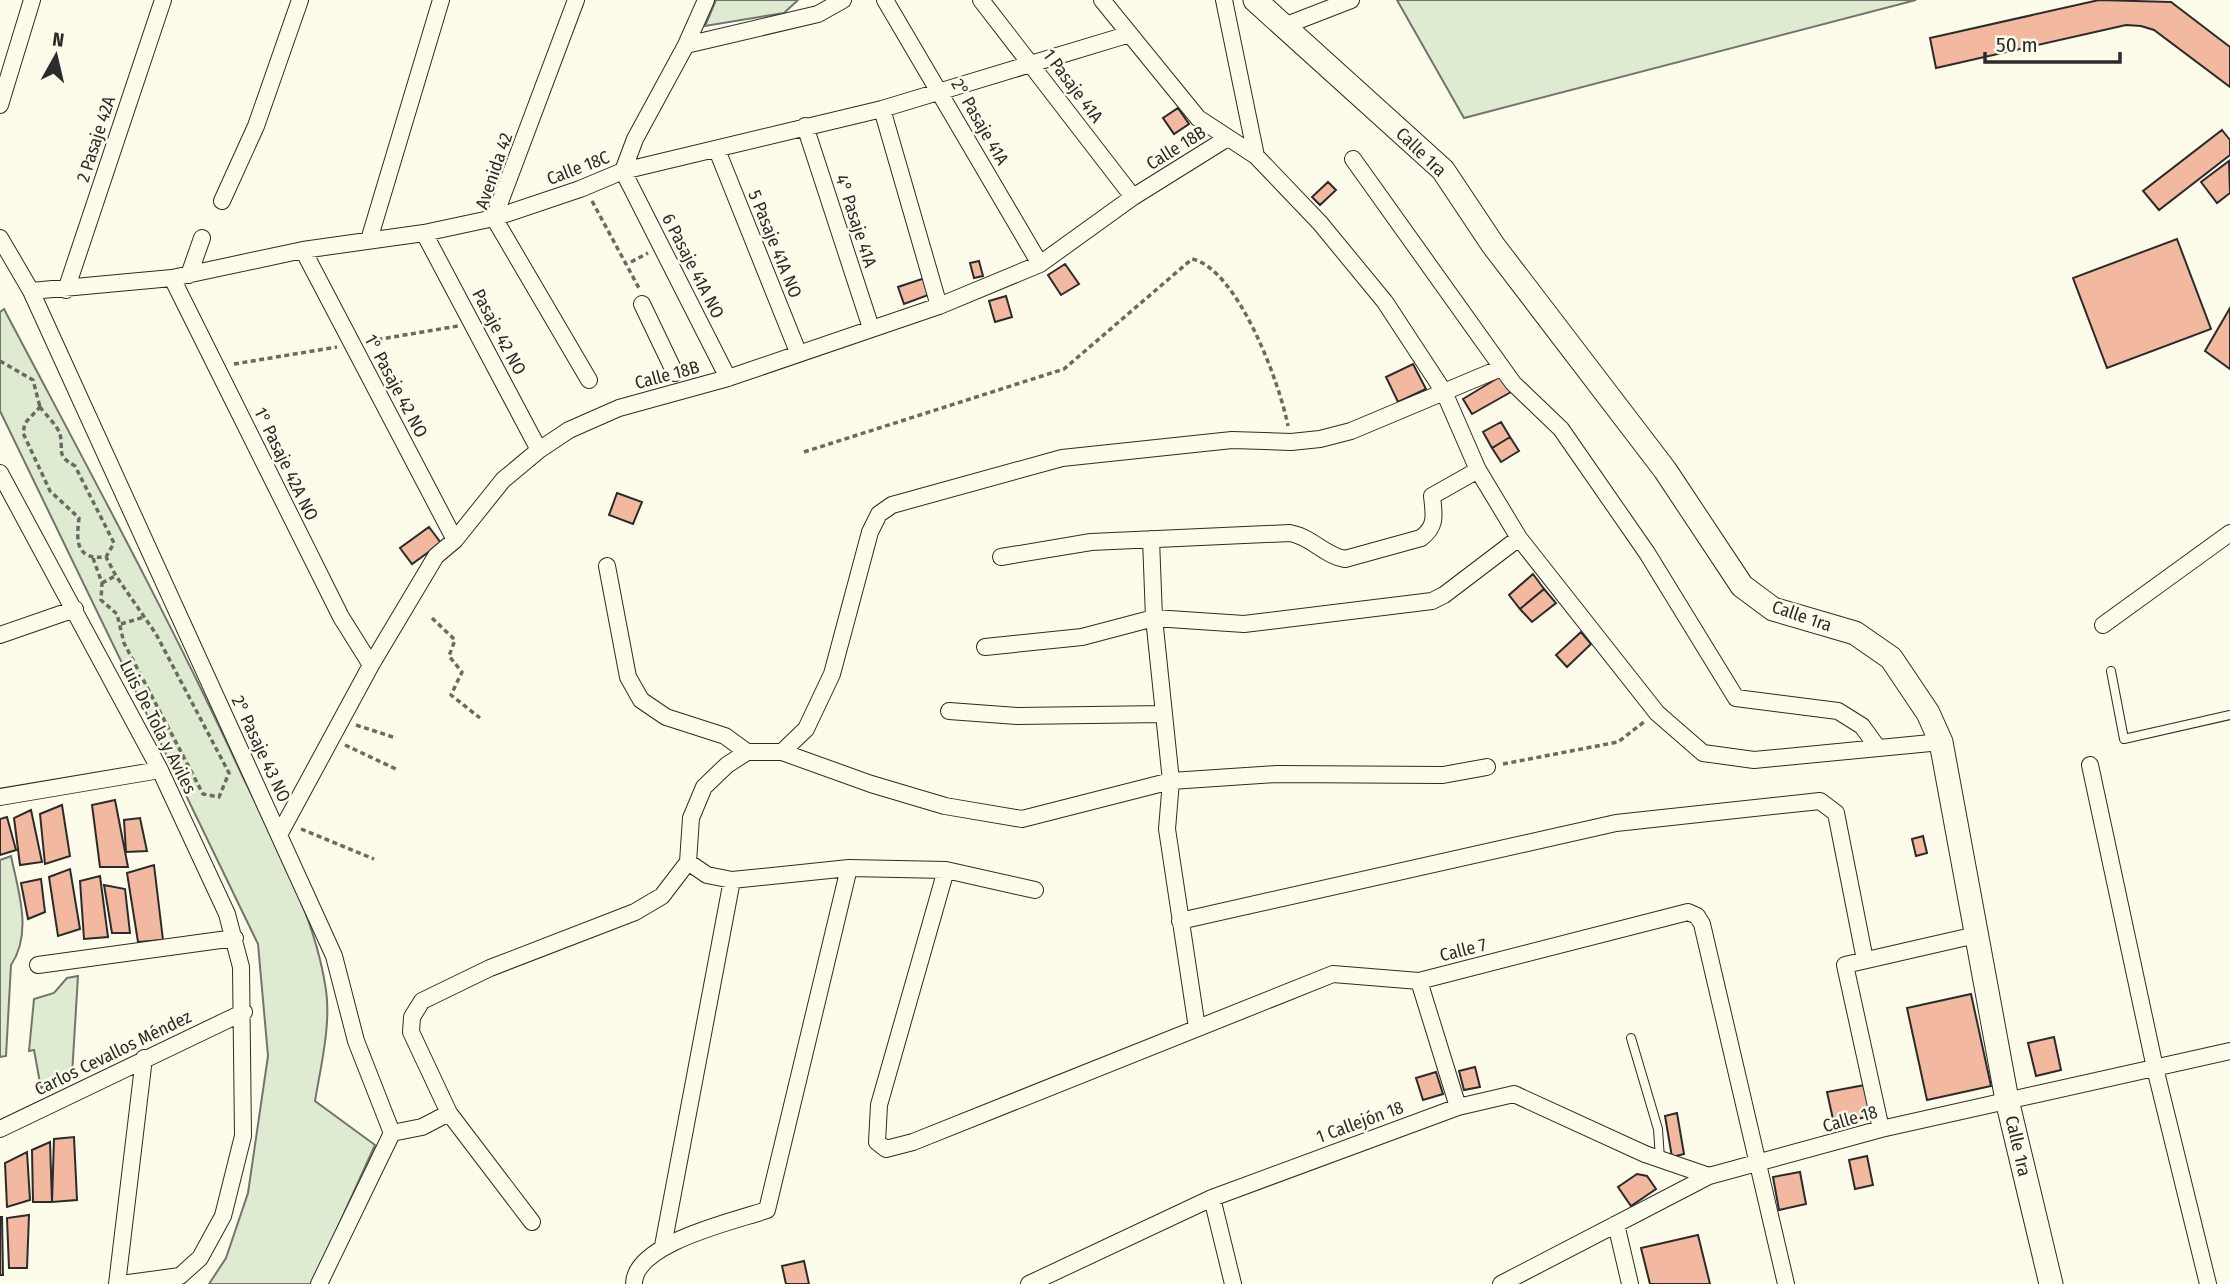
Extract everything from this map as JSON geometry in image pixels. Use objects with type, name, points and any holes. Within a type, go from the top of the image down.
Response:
[{"type":"street","points":[[0,105],[32,0]]},
{"type":"street","name":"2 Pasaje 42A","points":[[66,290],[163,0]]},
{"type":"street","points":[[222,201],[256,126],[300,0]]},
{"type":"street","points":[[369,240],[441,0]]},
{"type":"street","name":"Avenida 42","points":[[576,0],[494,218],[589,380]]},
{"type":"street","points":[[623,171],[640,128],[686,45],[706,0]]},
{"type":"street","points":[[686,45],[818,14],[843,0]]},
{"type":"street","name":"2° Pasaje 41A","points":[[885,0],[1040,264]]},
{"type":"street","name":"1 Pasaje 41A","points":[[981,0],[1133,197]]},
{"type":"street","points":[[1102,0],[1198,118],[1226,139],[1256,156],[1320,223],[1385,302],[1444,393],[1478,470],[1519,538],[1657,713],[1703,753],[1754,760],[1941,743]]},
{"type":"street","points":[[1224,0],[1256,156]]},
{"type":"street","name":"Calle 1ra","points":[[1255,0],[1443,170],[1493,245],[1665,470],[1742,586],[1773,609],[1855,633],[1891,658],[1928,713],[1941,743],[2007,1100],[2050,1284]]},
{"type":"street","points":[[1284,26],[1351,0]]},
{"type":"street","name":"Calle 18C","points":[[31,291],[66,290],[172,278],[303,250],[424,233],[494,218],[580,189],[623,171],[881,109],[1130,34]]},
{"type":"street","points":[[881,109],[939,306]]},
{"type":"street","name":"4° Pasaje 41A","points":[[805,126],[871,328]]},
{"type":"street","name":"Calle 18B","points":[[283,829],[371,665],[436,556],[455,540],[503,480],[539,450],[569,430],[619,408],[728,378],[939,306],[1040,264],[1133,197],[1226,139]]},
{"type":"street","name":"5 Pasaje 41A NO","points":[[717,150],[799,352]]},
{"type":"street","points":[[1353,159],[1513,383],[1561,429],[1647,553],[1736,698],[1838,711],[1862,726],[1878,748]]},
{"type":"street","name":"6 Pasaje 41A NO","points":[[623,171],[728,378]]},
{"type":"street","name":"Pasaje 42 NO","points":[[424,233],[539,450]]},
{"type":"street","name":"2° Pasaje 43 NO","points":[[0,238],[31,291],[283,829],[334,956],[356,1041],[392,1133]]},
{"type":"street","points":[[189,275],[202,238]]},
{"type":"street","name":"1° Pasaje 42 NO","points":[[303,250],[455,540]]},
{"type":"street","name":"1° Pasaje 42A NO","points":[[172,278],[341,617],[371,665]]},
{"type":"street","points":[[642,304],[675,373]]},
{"type":"street","points":[[782,752],[806,729],[832,674],[849,620],[870,532],[878,514],[892,505],[1062,458],[1232,440],[1291,442],[1351,431],[1502,368]]},
{"type":"street","points":[[1001,557],[1091,542],[1290,533],[1315,541],[1333,557],[1345,559],[1421,538],[1431,531],[1435,521],[1432,496],[1478,470]]},
{"type":"street","name":"Luis De Tola y Aviles","points":[[0,472],[160,770],[227,914],[241,967],[244,1012],[243,1136],[223,1216],[200,1258],[180,1276],[119,1284]]},
{"type":"street","points":[[2104,625],[2230,533]]},
{"type":"street","points":[[985,647],[1082,636],[1154,618],[1244,624],[1432,601],[1444,596],[1519,538]]},
{"type":"street","points":[[1151,539],[1154,618],[1171,782],[1167,829],[1198,1028]]},
{"type":"street","points":[[607,566],[628,677],[641,700],[666,717],[725,736],[747,752]]},
{"type":"street","points":[[0,635],[75,609]]},
{"type":"street","points":[[949,711],[1017,716],[1164,714]]},
{"type":"street","points":[[532,1222],[449,1114],[411,1032],[412,1017],[422,1001],[489,968],[635,912],[662,896],[688,862],[691,818],[704,787],[727,765],[747,752],[782,752],[871,784],[945,806],[1022,819],[1171,782],[1277,774],[1443,775],[1487,767]]},
{"type":"street","points":[[2090,765],[2155,1068],[2207,1284]]},
{"type":"street","points":[[0,797],[160,770]]},
{"type":"street","points":[[1180,921],[1616,823],[1819,801],[1836,813],[1865,960]]},
{"type":"street","points":[[688,862],[708,875],[732,880],[849,868],[946,870],[1035,890]]},
{"type":"street","points":[[634,1284],[639,1268],[663,1246],[767,1210],[849,868]]},
{"type":"street","name":"Calle 7","points":[[946,870],[879,1105],[877,1142],[886,1149],[913,1142],[1333,974],[1419,981],[1688,912],[1697,916],[1702,924],[1786,1284]]},
{"type":"street","points":[[663,1246],[732,880]]},
{"type":"street","points":[[1881,1129],[1844,965],[1976,935]]},
{"type":"street","points":[[38,965],[235,938]]},
{"type":"street","points":[[1419,981],[1458,1107]]},
{"type":"street","name":"Carlos Cevallos Méndez","points":[[0,1129],[244,1012]]},
{"type":"street","name":"Calle 18","points":[[1501,1284],[1709,1176],[1759,1165],[1881,1129],[2230,1051]]},
{"type":"street","points":[[119,1284],[144,1059]]},
{"type":"street","name":"1 Callejón 18","points":[[1029,1284],[1212,1198],[1458,1107],[1514,1094],[1660,1159],[1709,1176]]},
{"type":"street","points":[[319,1284],[392,1133],[422,1128],[449,1114]]},
{"type":"street","points":[[1212,1198],[1233,1284]]},
{"type":"street","points":[[1616,1224],[1630,1284]]},
{"type":"lane","points":[[2111,671],[2124,739],[2230,715]]},
{"type":"lane","points":[[1632,1038],[1658,1129],[1660,1159]]},
{"type":"path","points":[[804,452],[1064,369],[1192,259],[1206,262],[1237,300],[1248,320],[1281,393],[1291,442]]},
{"type":"path","points":[[0,361],[33,380],[40,407],[60,433],[59,450],[66,461],[75,466],[114,543],[106,557]]},
{"type":"path","points":[[40,407],[24,422],[23,433],[50,491],[79,518],[76,540],[82,551],[93,558],[106,557]]},
{"type":"path","points":[[93,558],[102,583],[101,600],[117,614],[124,643],[203,794],[219,797],[229,773],[144,617],[106,557]]},
{"type":"path","points":[[102,583],[116,576]]},
{"type":"path","points":[[121,624],[144,617]]},
{"type":"path","points":[[432,618],[455,640],[449,656],[462,673],[451,695],[480,718]]},
{"type":"path","points":[[1487,767],[1618,742],[1657,713]]},
{"type":"path","points":[[341,720],[396,738]]},
{"type":"path","points":[[331,738],[396,769]]},
{"type":"path","points":[[283,829],[374,859]]},
{"type":"green space","points":[[716,0],[798,0],[784,13],[705,26]]},
{"type":"green space","points":[[1397,0],[1916,0],[1464,118]]},
{"type":"green space","points":[[4,309],[185,656],[292,879],[313,934],[321,962],[327,1003],[325,1045],[315,1101],[375,1145],[312,1284],[209,1284],[226,1258],[248,1193],[268,1056],[258,944],[0,411],[0,312]]},
{"type":"green space","points":[[11,856],[23,925],[18,953],[11,965],[6,1056],[0,1057],[0,860]]},
{"type":"green space","points":[[78,976],[72,1075],[41,1088],[34,1050],[29,1051],[34,999],[54,993],[67,978]]},
{"type":"building","points":[[2099,0],[2171,2],[2230,47],[2230,87],[2154,30],[2126,25],[1936,68],[1930,38]]},
{"type":"building","points":[[1178,108],[1189,124],[1174,134],[1163,118]]},
{"type":"building","points":[[2222,130],[2230,140],[2230,155],[2159,210],[2143,191]]},
{"type":"building","points":[[2229,161],[2230,193],[2217,203],[2201,182]]},
{"type":"building","points":[[1328,182],[1336,190],[1320,205],[1312,197]]},
{"type":"building","points":[[2177,239],[2211,329],[2107,368],[2073,278]]},
{"type":"building","points":[[979,261],[983,276],[974,278],[970,263]]},
{"type":"building","points":[[1065,264],[1079,284],[1061,295],[1048,275]]},
{"type":"building","points":[[925,278],[931,294],[904,304],[898,287]]},
{"type":"building","points":[[1006,296],[1012,317],[995,322],[989,301]]},
{"type":"building","points":[[2230,308],[2230,369],[2205,351]]},
{"type":"building","points":[[1413,364],[1426,389],[1398,402],[1386,377]]},
{"type":"building","points":[[1501,376],[1511,392],[1472,414],[1463,399]]},
{"type":"building","points":[[1501,422],[1510,437],[1492,448],[1483,432]]},
{"type":"building","points":[[1510,437],[1519,451],[1501,462],[1492,448]]},
{"type":"building","points":[[617,493],[642,502],[633,524],[609,515]]},
{"type":"building","points":[[429,527],[441,543],[412,564],[400,548]]},
{"type":"building","points":[[1533,574],[1544,589],[1520,609],[1509,595]]},
{"type":"building","points":[[1544,589],[1556,603],[1532,622],[1520,609]]},
{"type":"building","points":[[1581,632],[1591,644],[1567,667],[1556,655]]},
{"type":"building","points":[[115,800],[128,867],[100,867],[92,805]]},
{"type":"building","points":[[62,805],[70,856],[45,864],[40,814]]},
{"type":"building","points":[[31,810],[42,862],[20,865],[14,818]]},
{"type":"building","points":[[7,817],[16,850],[0,855],[0,819]]},
{"type":"building","points":[[140,818],[147,851],[126,852],[124,820]]},
{"type":"building","points":[[1923,836],[1927,853],[1916,856],[1912,839]]},
{"type":"building","points":[[154,865],[163,940],[138,942],[127,873]]},
{"type":"building","points":[[70,869],[80,929],[58,936],[49,877]]},
{"type":"building","points":[[100,876],[108,937],[84,939],[80,881]]},
{"type":"building","points":[[41,879],[45,912],[28,919],[21,883]]},
{"type":"building","points":[[104,885],[125,889],[130,933],[112,933]]},
{"type":"building","points":[[1971,994],[1991,1086],[1927,1100],[1907,1008]]},
{"type":"building","points":[[2054,1037],[2061,1070],[2036,1076],[2028,1043]]},
{"type":"building","points":[[1475,1067],[1480,1087],[1464,1090],[1459,1071]]},
{"type":"building","points":[[1436,1072],[1443,1094],[1423,1100],[1416,1078]]},
{"type":"building","points":[[1865,1085],[1871,1116],[1834,1124],[1827,1092]]},
{"type":"building","points":[[1677,1113],[1684,1154],[1672,1157],[1665,1116]]},
{"type":"building","points":[[74,1137],[77,1200],[52,1202],[54,1139]]},
{"type":"building","points":[[50,1142],[52,1202],[33,1202],[32,1150]]},
{"type":"building","points":[[27,1152],[30,1200],[7,1207],[5,1163]]},
{"type":"building","points":[[1867,1156],[1873,1185],[1855,1189],[1849,1160]]},
{"type":"building","points":[[1800,1172],[1806,1204],[1779,1210],[1773,1177]]},
{"type":"building","points":[[1637,1174],[1647,1176],[1656,1189],[1631,1206],[1618,1187]]},
{"type":"building","points":[[29,1215],[27,1268],[9,1268],[7,1218]]},
{"type":"building","points":[[2,1217],[3,1275],[0,1275]]},
{"type":"building","points":[[1698,1235],[1710,1284],[1650,1284],[1641,1248]]},
{"type":"building","points":[[804,1261],[809,1284],[786,1284],[782,1266]]}]
